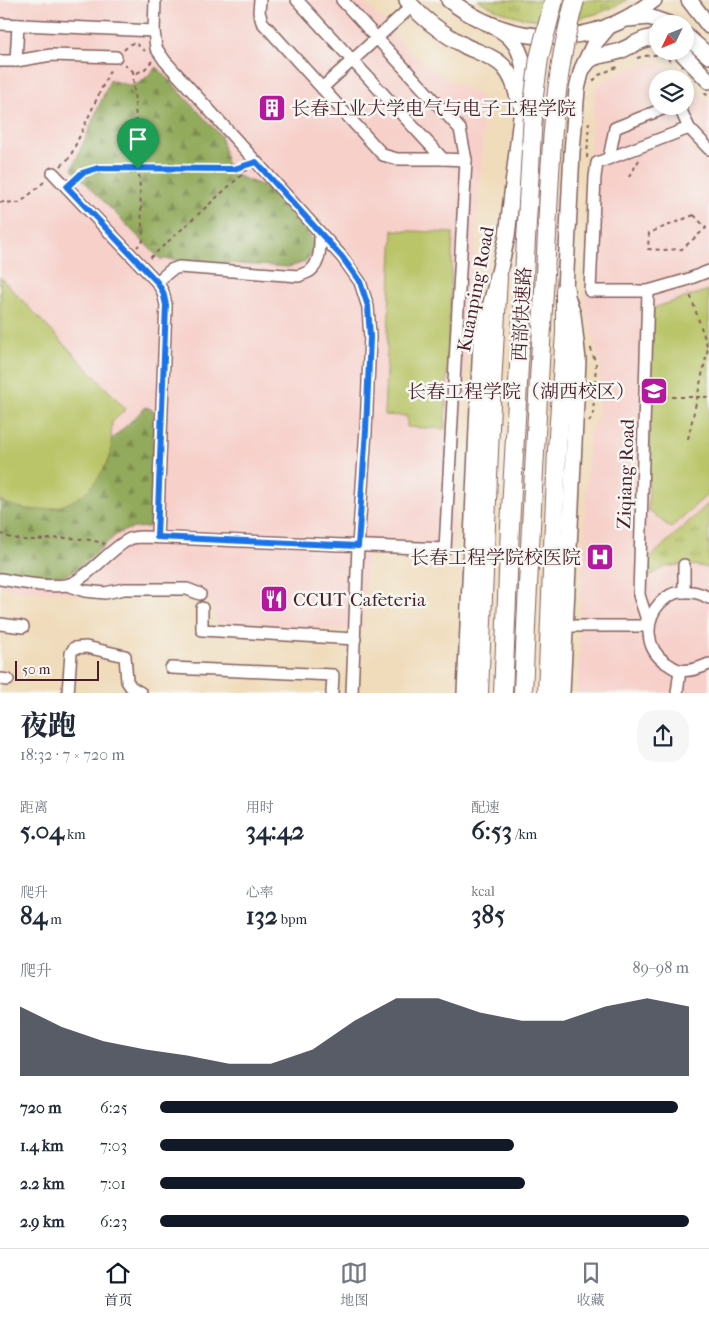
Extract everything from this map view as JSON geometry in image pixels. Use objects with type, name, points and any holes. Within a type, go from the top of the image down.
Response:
[{"type":"highway","name":"西部快速路","points":[[503,693],[534,96],[539,58],[554,0]]},
{"type":"highway","name":"西部快速路","points":[[523,693],[530,520],[555,100],[569,22],[575,0]]},
{"type":"highway","points":[[479,693],[490,414],[498,277]]},
{"type":"highway","points":[[547,693],[556,450],[565,333],[564,290]]},
{"type":"main road","points":[[449,0],[478,19],[493,26],[526,35],[560,37],[609,26],[639,11],[654,0]]},
{"type":"main road","points":[[689,0],[709,26]]},
{"type":"main road","points":[[409,3],[434,27],[454,40],[496,60],[506,68],[514,84],[522,112]]},
{"type":"main road","points":[[624,19],[649,17]]},
{"type":"main road","name":"Kuanping Road","points":[[465,693],[481,340],[507,236],[525,83],[524,64],[516,44],[507,35],[493,26]]},
{"type":"main road","points":[[562,693],[578,360],[573,315],[564,290],[575,107],[582,69],[594,44],[609,26]]},
{"type":"main road","points":[[582,69],[589,60],[596,56],[620,50],[649,38]]},
{"type":"main road","points":[[694,43],[709,56]]},
{"type":"main road","points":[[679,60],[704,85]]},
{"type":"street","points":[[155,0],[154,31],[157,57],[165,61],[342,257],[360,282],[368,306],[370,337],[352,693]]},
{"type":"street","points":[[260,0],[258,12],[262,22],[383,154],[397,158],[466,160]]},
{"type":"street","points":[[297,0],[443,160]]},
{"type":"street","points":[[67,585],[80,578],[129,538],[157,537],[445,549],[466,160],[460,128],[342,0]]},
{"type":"street","points":[[322,88],[377,38],[409,3]]},
{"type":"street","points":[[0,24],[154,31]]},
{"type":"street","points":[[16,62],[18,25]]},
{"type":"street","points":[[0,61],[16,62],[52,55],[116,57]]},
{"type":"street","points":[[609,158],[615,128],[649,114]]},
{"type":"street","points":[[682,115],[689,128],[709,149]]},
{"type":"street","points":[[689,128],[597,163],[590,291],[648,291],[709,271]]},
{"type":"street","points":[[53,173],[157,282],[163,292],[166,305],[157,537]]},
{"type":"street","points":[[157,282],[171,270],[179,267],[299,276],[310,271],[317,263],[320,233]]},
{"type":"street","name":"Ziqiang Road","points":[[648,291],[638,595],[649,626],[648,635],[652,648],[661,660],[680,670]]},
{"type":"street","points":[[684,565],[684,592]]},
{"type":"street","points":[[0,580],[45,585],[67,585],[86,591],[105,593],[124,589],[187,589],[200,594]]},
{"type":"street","points":[[565,626],[649,626],[654,609],[664,599],[676,593],[690,591],[703,594],[709,598]]},
{"type":"street","points":[[202,608],[202,630],[355,639]]},
{"type":"street","points":[[0,624],[23,627]]},
{"type":"street","points":[[68,693],[71,653],[74,648],[86,648],[125,656],[128,681],[131,687],[141,692]]},
{"type":"street","points":[[677,693],[680,670],[697,669],[709,664]]},
{"type":"street","points":[[171,668],[333,675],[332,693]]},
{"type":"path","points":[[0,202],[20,203],[70,158],[116,57],[134,42],[157,57],[145,69],[136,73],[116,57]]},
{"type":"path","points":[[631,61],[649,56]]},
{"type":"path","points":[[592,82],[599,75],[623,64]]},
{"type":"path","points":[[130,254],[143,241],[133,71]]},
{"type":"path","points":[[704,85],[709,96]]},
{"type":"path","points":[[629,177],[642,155]]},
{"type":"path","points":[[67,187],[82,173],[98,168],[234,169],[256,162]]},
{"type":"path","points":[[142,266],[256,162]]},
{"type":"path","points":[[694,215],[706,228],[682,248],[648,249],[649,232],[694,215]]},
{"type":"path","points":[[686,280],[708,347],[688,439]]},
{"type":"path","points":[[649,397],[709,396]]},
{"type":"path","points":[[0,533],[27,540],[63,538],[95,540],[116,548]]},
{"type":"shaded area","points":[[0,0],[363,0],[412,54],[449,80],[482,97],[482,155],[452,557],[367,556],[363,630],[217,624],[212,602],[193,595],[121,594],[102,597],[0,587]]},
{"type":"shaded area","name":"长春工程学院（湖西校区）","points":[[656,62],[672,70],[649,70],[649,115],[694,115],[694,90],[709,104],[709,693],[577,693],[589,433],[598,417],[601,366],[584,305],[590,145],[596,88],[606,79],[641,65]]},
{"type":"green space","points":[[478,0],[627,0],[610,9],[591,15],[552,21],[514,16]]},
{"type":"green space","points":[[157,67],[221,136],[227,165],[235,175],[266,187],[313,239],[311,256],[308,259],[300,264],[288,267],[160,259],[72,169],[110,80],[132,85],[136,84],[141,82]]},
{"type":"green space","points":[[393,230],[453,233],[445,429],[407,427],[407,416],[384,415]]},
{"type":"green space","points":[[0,277],[126,409],[112,422],[110,457],[95,483],[84,494],[58,507],[29,509],[14,506],[0,500]]},
{"type":"green space","points":[[709,290],[709,493],[671,528],[648,510],[653,308]]},
{"type":"green space","points":[[146,407],[153,410],[154,419],[150,524],[148,527],[126,530],[117,534],[80,567],[67,575],[0,570],[0,500],[30,510],[56,508],[110,457],[111,440]]},
{"type":"green space","points":[[709,503],[709,569],[694,565],[671,566],[663,568],[645,579],[646,561]]},
{"type":"place","name":"长春工业大学电气与电子工程学院","points":[[272,108]]},
{"type":"place","name":"长春工程学院（湖西校区）","points":[[654,391]]},
{"type":"place","name":"长春工程学院校医院","points":[[600,557]]},
{"type":"place","name":"CCUT Cafeteria","points":[[274,599]]},
{"type":"route","points":[[256,162],[342,257],[360,282],[368,306],[370,337],[358,546],[157,537],[166,305],[163,292],[157,282],[67,187],[82,173],[98,168],[138,169],[234,169],[256,162]]}]
